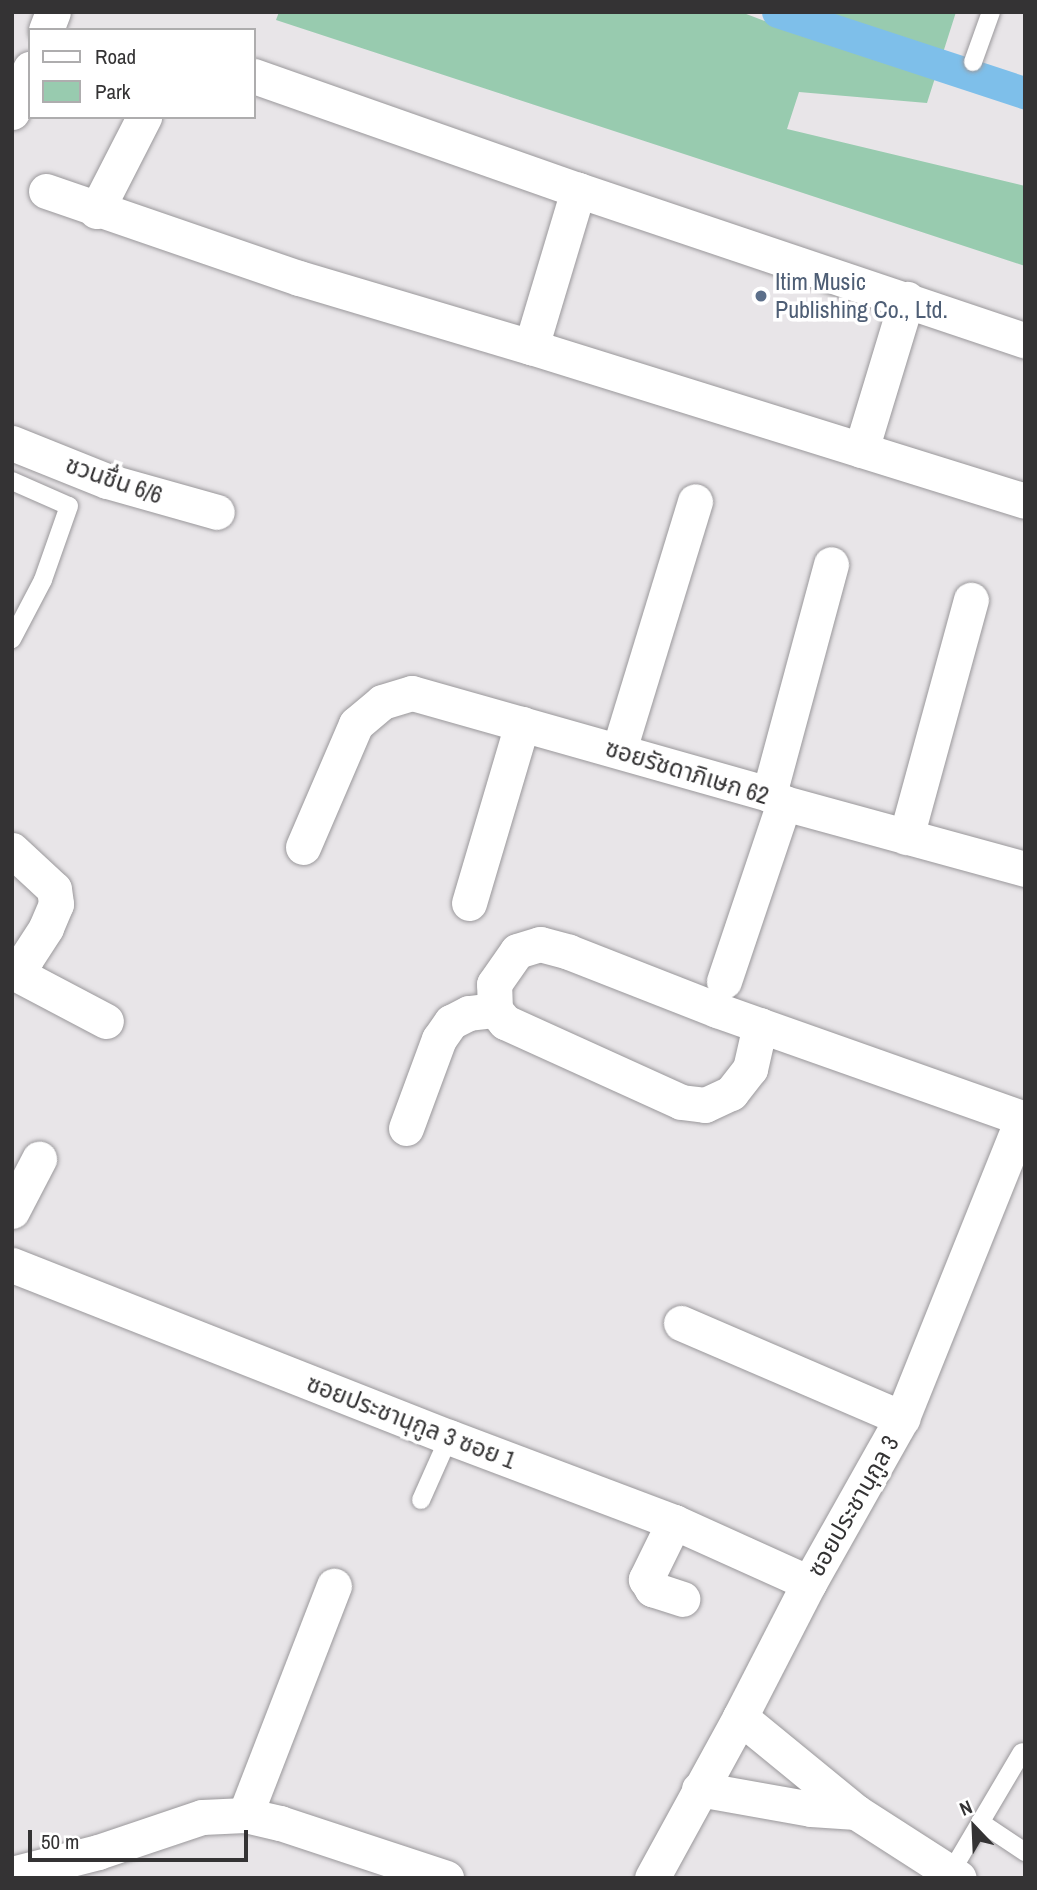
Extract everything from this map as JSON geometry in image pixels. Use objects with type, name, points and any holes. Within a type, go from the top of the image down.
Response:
[{"type":"street","points":[[12,112],[28,74]]},
{"type":"street","points":[[256,77],[578,190],[1025,340]]},
{"type":"street","points":[[96,211],[143,119]]},
{"type":"street","points":[[531,347],[578,190]]},
{"type":"street","points":[[46,191],[96,211],[299,278],[531,347],[1025,501]]},
{"type":"street","points":[[860,450],[907,299]]},
{"type":"street","name":"ชวนชื่น 6/6","points":[[12,443],[107,481],[217,512]]},
{"type":"street","points":[[619,750],[695,501]]},
{"type":"street","points":[[724,981],[776,799],[831,564]]},
{"type":"street","points":[[906,836],[971,600]]},
{"type":"street","name":"ซอยรัชดาภิเษก 62","points":[[303,846],[356,724],[382,702],[412,693],[619,750],[776,799],[1025,869]]},
{"type":"street","points":[[469,903],[522,724]]},
{"type":"street","points":[[12,850],[54,889],[57,904],[46,928],[26,959],[12,972],[106,1021]]},
{"type":"street","points":[[760,1025],[750,1069],[731,1093],[705,1105],[681,1102],[505,1022],[495,1010],[494,984],[517,951],[540,944],[569,952],[760,1025],[1023,1119]]},
{"type":"street","points":[[406,1128],[439,1039],[451,1022],[469,1013],[495,1010]]},
{"type":"street","name":"ซอยประชานุกูล 3","points":[[652,1878],[809,1583],[902,1418],[1023,1119]]},
{"type":"street","points":[[12,1211],[39,1159]]},
{"type":"street","name":"ซอยประชานุกูล 3 ซอย 1","points":[[12,1265],[449,1437],[674,1522],[809,1583]]},
{"type":"street","points":[[681,1323],[902,1418]]},
{"type":"street","points":[[674,1522],[646,1579],[652,1589],[682,1599]]},
{"type":"street","points":[[244,1815],[334,1586]]},
{"type":"street","points":[[740,1717],[856,1812],[955,1875]]},
{"type":"street","points":[[699,1789],[811,1810],[856,1812]]},
{"type":"street","points":[[12,1874],[95,1865],[202,1817],[244,1815],[280,1823],[446,1878]]},
{"type":"lane","points":[[973,62],[991,12]]},
{"type":"lane","points":[[12,481],[69,506],[43,580],[12,639]]},
{"type":"lane","points":[[421,1500],[449,1437]]},
{"type":"lane","points":[[955,1875],[980,1822],[1022,1752]]},
{"type":"lane","points":[[980,1822],[1025,1852]]},
{"type":"green space","points":[[279,12],[741,12],[775,25],[780,12],[956,12],[927,103],[799,92],[787,129],[1025,186],[1025,266],[276,20]]},
{"type":"waterway","points":[[778,12],[1025,93]]},
{"type":"place","name":"Itim Music Publishing Co., Ltd.","points":[[761,296]]}]
